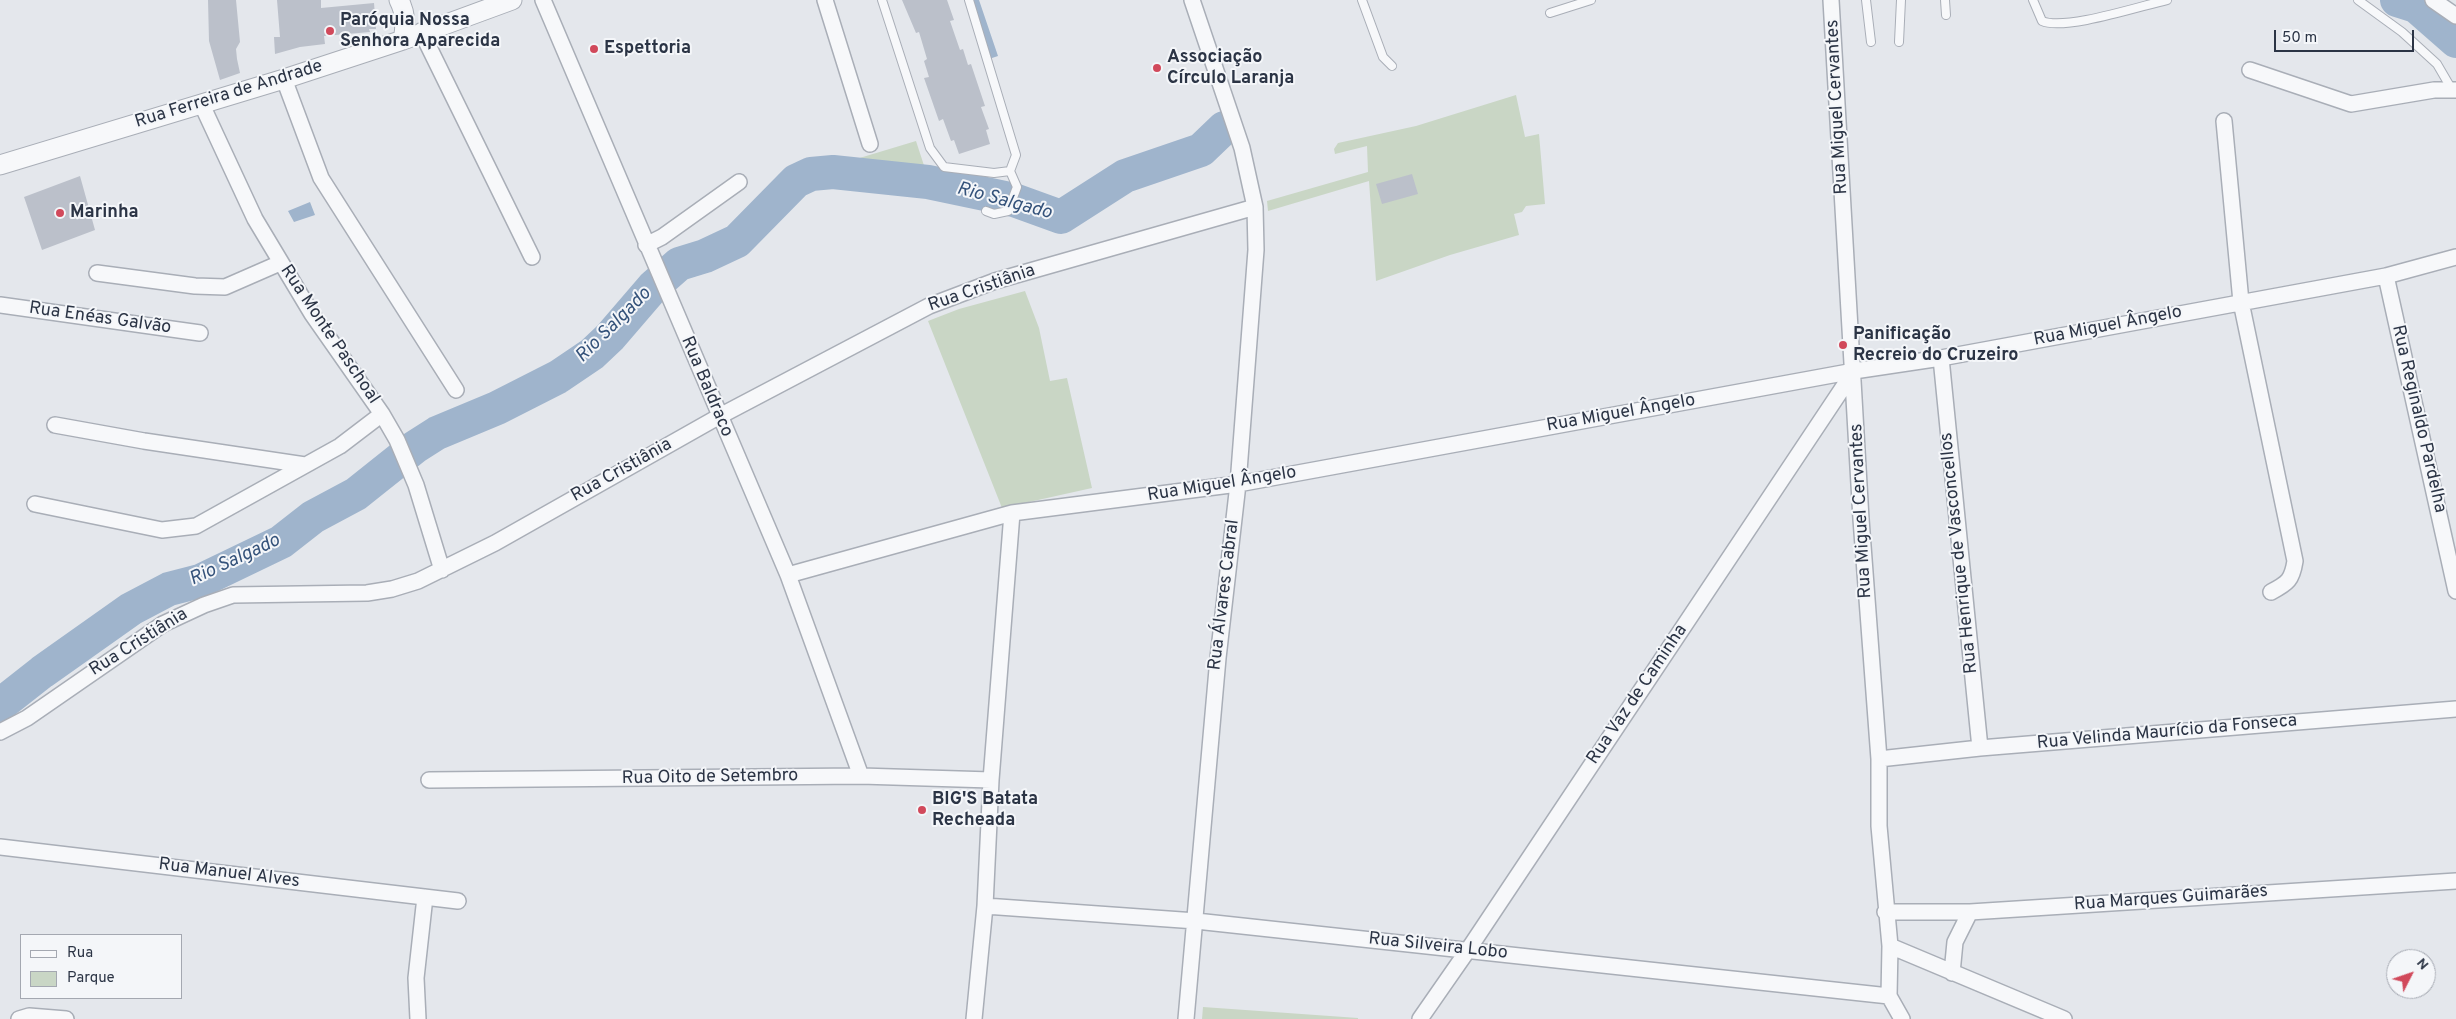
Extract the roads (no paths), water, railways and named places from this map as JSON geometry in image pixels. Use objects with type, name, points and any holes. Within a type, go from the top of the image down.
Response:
[{"type":"street","points":[[399,0],[404,11],[406,24],[403,40]]},
{"type":"street","name":"Rua Ferreira de Andrade","points":[[0,165],[284,79],[403,40],[512,0]]},
{"type":"street","name":"Rua Baldraco","points":[[543,0],[718,417],[788,575],[861,776]]},
{"type":"street","points":[[825,0],[870,144]]},
{"type":"street","name":"Rua Álvares Cabral","points":[[1186,1019],[1218,658],[1238,484],[1256,250],[1255,207],[1242,148],[1192,0]]},
{"type":"street","name":"Rua Miguel Cervantes","points":[[1831,0],[1854,371],[1861,519],[1879,759],[1879,826],[1885,912],[1890,946],[1889,996]]},
{"type":"street","points":[[2433,0],[2456,16]]},
{"type":"street","points":[[421,32],[532,257]]},
{"type":"street","points":[[2250,70],[2351,104],[2454,89]]},
{"type":"street","points":[[284,79],[321,178],[456,390]]},
{"type":"street","name":"Rua Monte Paschoal","points":[[202,105],[255,219],[280,263],[312,314],[382,414],[397,440],[416,485],[442,570]]},
{"type":"street","points":[[2224,121],[2241,302],[2296,561],[2293,576],[2285,585],[2271,592]]},
{"type":"street","points":[[647,248],[739,182]]},
{"type":"street","name":"Rua Cristiânia","points":[[0,732],[27,718],[163,624],[204,605],[233,594],[367,593],[418,581],[495,543],[718,417],[895,322],[948,298],[996,281],[1255,207]]},
{"type":"street","name":"Rua Miguel Ângelo","points":[[788,575],[1012,513],[1238,484],[2386,276],[2456,257]]},
{"type":"street","points":[[97,273],[195,286],[225,287],[280,263]]},
{"type":"street","name":"Rua Reginaldo Pardelha","points":[[2386,276],[2456,591]]},
{"type":"street","name":"Rua Enéas Galvão","points":[[0,305],[200,333]]},
{"type":"street","name":"Rua Henrique de Vasconcellos","points":[[1941,358],[1980,748]]},
{"type":"street","name":"Rua Vaz de Caminha","points":[[1420,1019],[1854,371]]},
{"type":"street","points":[[35,504],[162,530],[185,529],[205,523],[264,487],[340,446],[382,414]]},
{"type":"street","points":[[54,425],[144,441],[305,465]]},
{"type":"street","points":[[974,1019],[986,906],[991,780],[1012,513]]},
{"type":"street","name":"Rua Velinda Maurício da Fonseca","points":[[1879,759],[1980,748],[2456,709]]},
{"type":"street","name":"Rua Oito de Setembro","points":[[429,780],[861,776],[991,780]]},
{"type":"street","name":"Rua Manuel Alves","points":[[0,848],[458,901]]},
{"type":"street","name":"Rua Marques Guimarães","points":[[1885,912],[1970,912],[2456,881]]},
{"type":"street","points":[[418,1019],[416,978],[425,896]]},
{"type":"street","name":"Rua Silveira Lobo","points":[[986,906],[1196,921],[1889,996]]},
{"type":"street","points":[[1952,973],[1955,942],[1970,912]]},
{"type":"street","points":[[1890,946],[2064,1019]]},
{"type":"street","points":[[1889,996],[1902,1019]]},
{"type":"street","points":[[19,1019],[29,1016],[66,1019]]},
{"type":"lane","points":[[882,0],[930,148],[944,167],[994,173],[1010,170]]},
{"type":"lane","points":[[970,0],[1016,155],[1010,170],[1017,187],[1010,208],[1005,213],[994,214],[986,210]]},
{"type":"lane","points":[[1362,0],[1383,57],[1392,66]]},
{"type":"lane","points":[[1550,13],[1591,0]]},
{"type":"lane","points":[[1866,0],[1871,42]]},
{"type":"lane","points":[[1899,42],[1901,0]]},
{"type":"lane","points":[[1945,0],[1946,14]]},
{"type":"lane","points":[[2033,0],[2042,21],[2048,24],[2066,24],[2167,0]]},
{"type":"lane","points":[[2358,0],[2402,32],[2437,64],[2454,89]]},
{"type":"water","points":[[972,0],[979,0],[998,56],[983,61],[978,44],[985,42]]},
{"type":"water","points":[[310,202],[315,215],[294,222],[288,211]]},
{"type":"waterway","name":"Rio Salgado","points":[[2397,0],[2416,6],[2456,41]]},
{"type":"waterway","name":"Rio Salgado","points":[[0,705],[42,672],[131,609],[169,589],[200,581],[281,542],[313,517],[356,494],[415,447],[437,433],[497,408],[558,377],[592,354],[610,337],[653,287],[679,264],[705,256],[737,241],[796,181],[811,174],[833,172],[928,182],[1014,200],[1061,217],[1125,176],[1201,150],[1224,128]]},
{"type":"place","name":"Paróquia Nossa Senhora Aparecida","points":[[330,31]]},
{"type":"place","name":"Espettoria","points":[[594,49]]},
{"type":"place","name":"Associação Círculo Laranja","points":[[1157,68]]},
{"type":"place","name":"Marinha","points":[[60,213]]},
{"type":"place","name":"Panificação Recreio do Cruzeiro","points":[[1843,345]]},
{"type":"place","name":"BIG'S Batata Recheada","points":[[922,810]]}]
